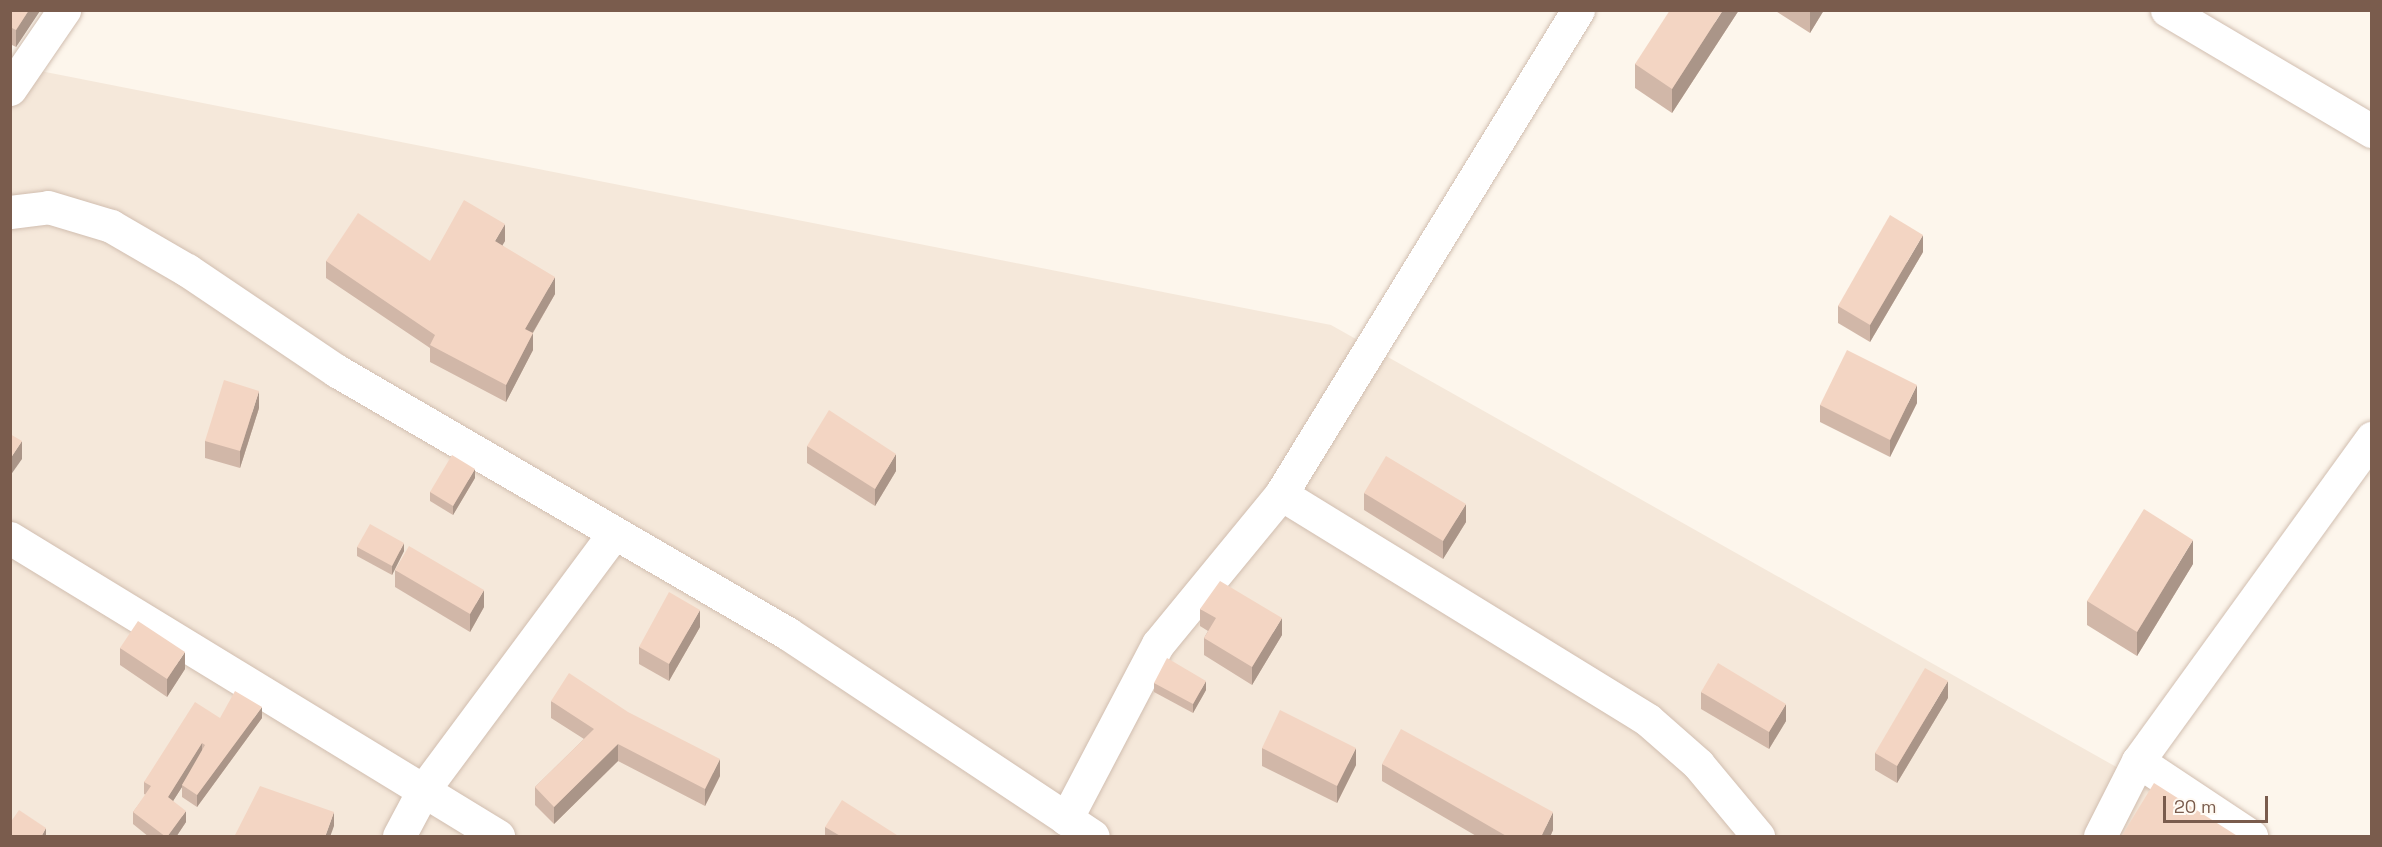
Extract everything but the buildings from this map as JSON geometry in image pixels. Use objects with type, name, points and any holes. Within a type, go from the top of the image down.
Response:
[{"type":"street","points":[[10,89],[64,10]]},
{"type":"street","points":[[1066,819],[1158,644],[1281,494],[1578,10]]},
{"type":"street","points":[[2167,10],[2372,130]]},
{"type":"street","points":[[10,212],[48,207],[111,226],[187,270],[337,371],[787,633],[1093,837]]},
{"type":"street","points":[[2100,837],[2138,761],[2372,438]]},
{"type":"street","points":[[1281,494],[1648,720],[1698,764],[1758,837]]},
{"type":"street","points":[[399,837],[424,789],[614,533]]},
{"type":"street","points":[[10,538],[424,789],[498,837]]},
{"type":"street","points":[[2138,761],[2251,837]]},
{"type":"shaded area","points":[[10,65],[1331,325],[2239,836],[11,836]]}]
